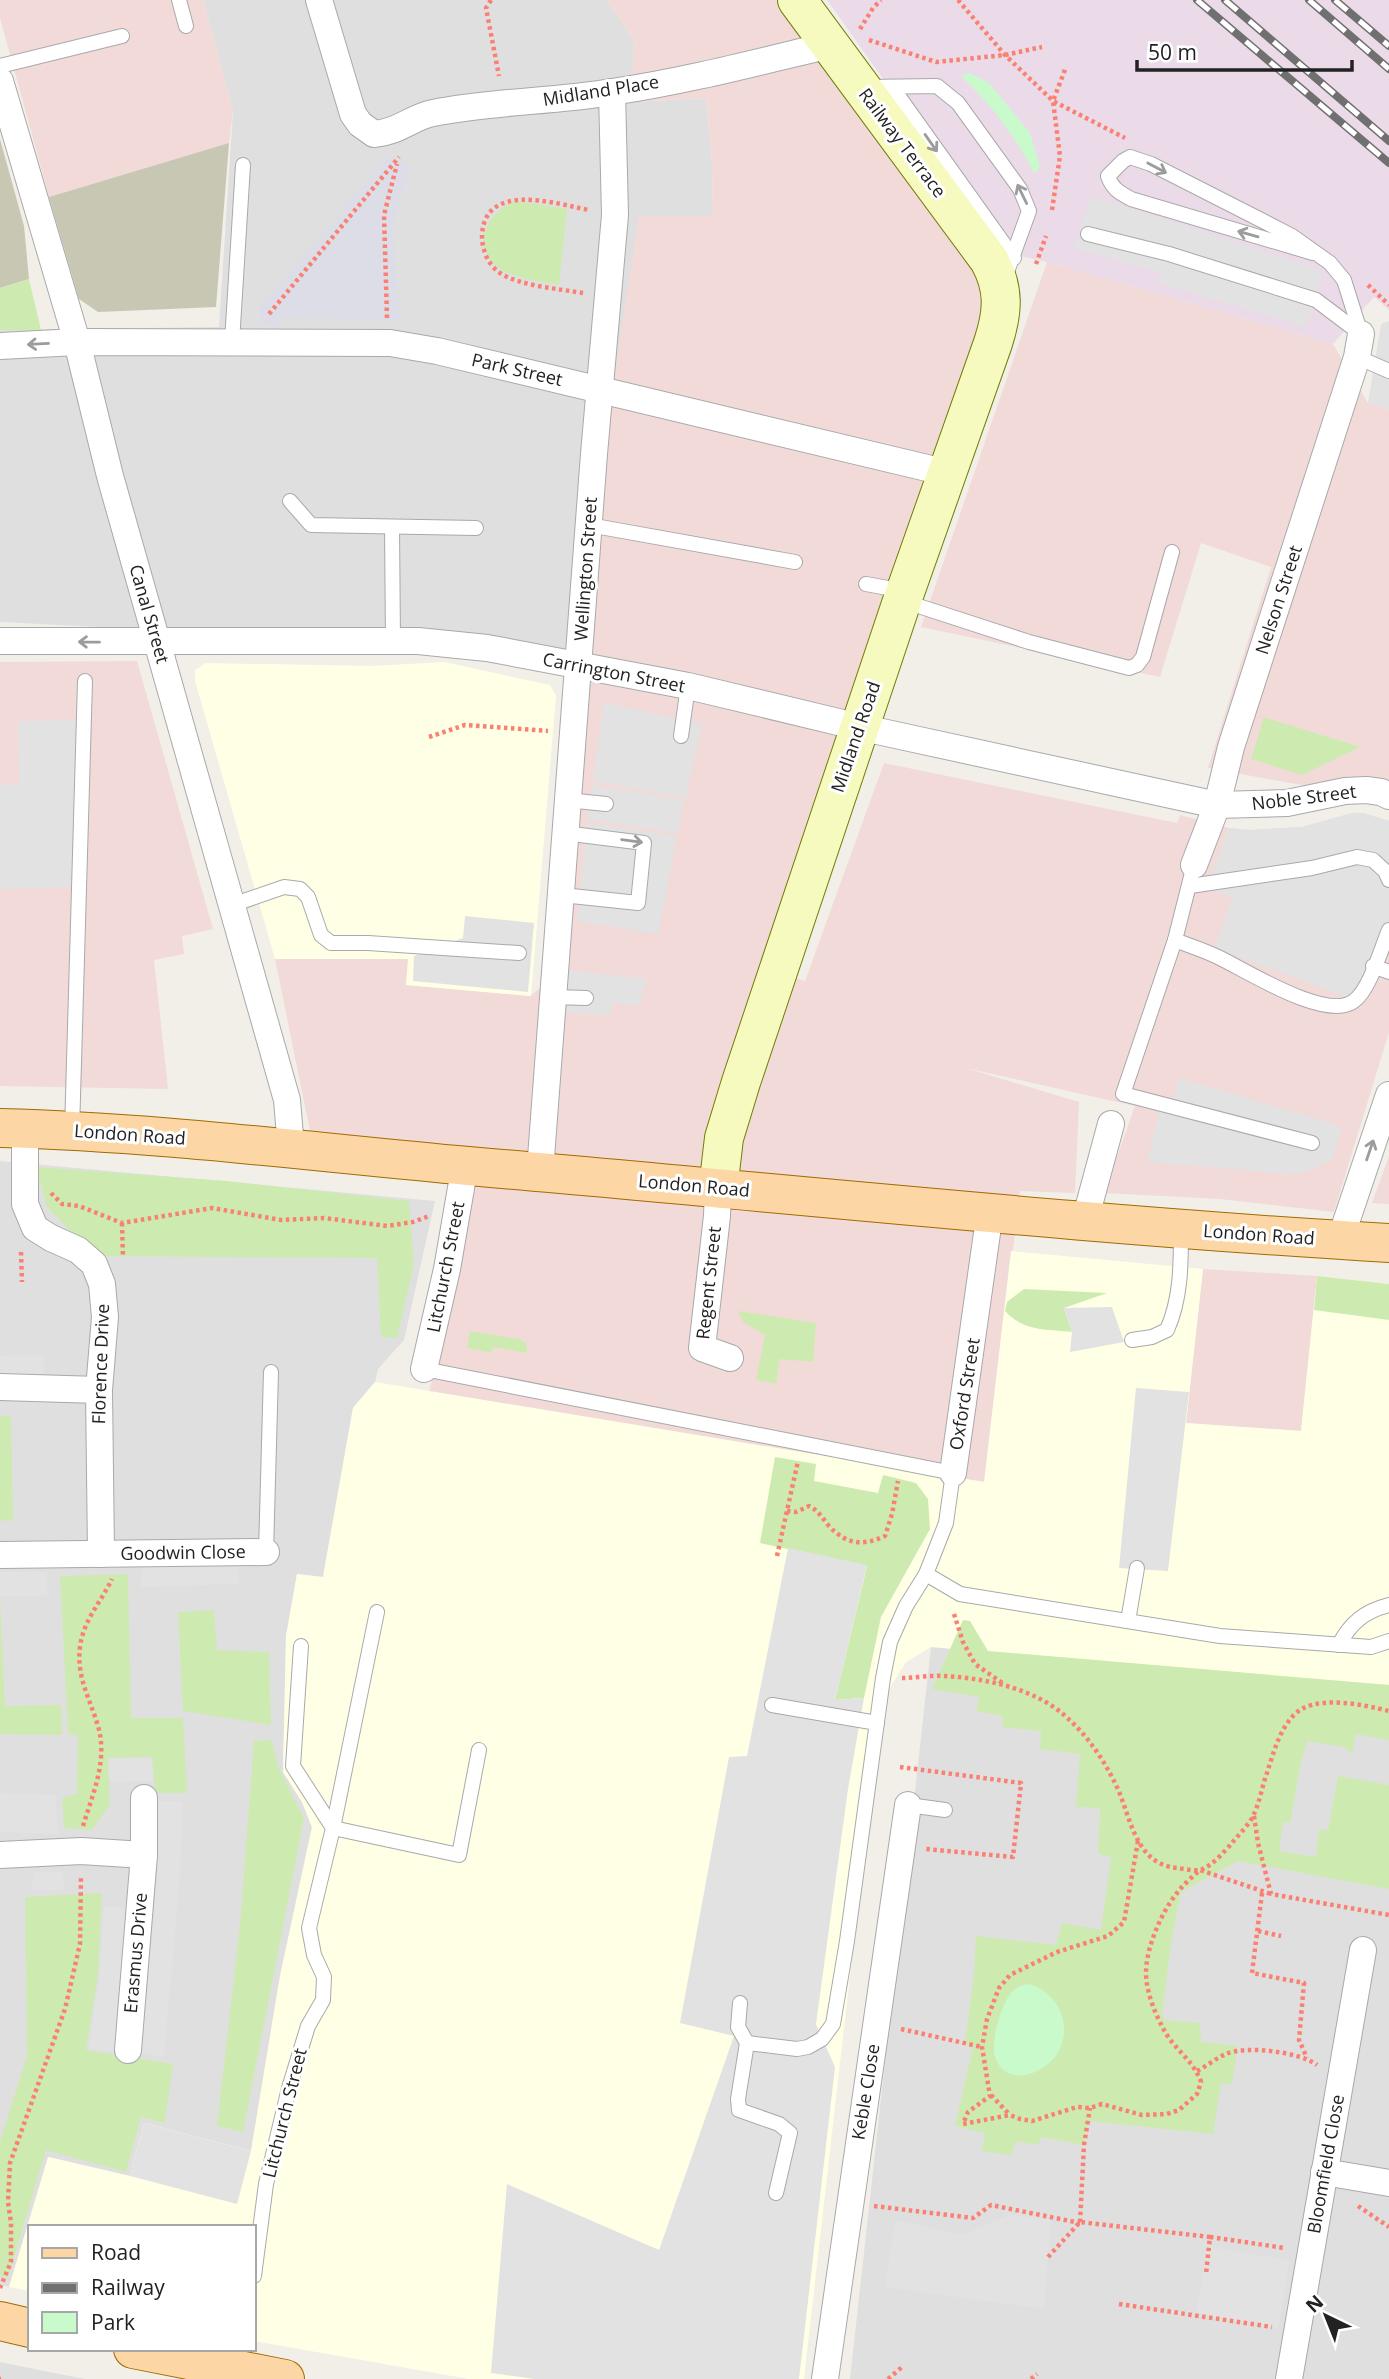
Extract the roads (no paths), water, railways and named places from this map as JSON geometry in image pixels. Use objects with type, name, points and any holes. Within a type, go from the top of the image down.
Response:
[{"type":"main road","name":"Railway Terrace","points":[[797,0],[830,45],[876,87],[989,260],[1007,273]]},
{"type":"main road","name":"Midland Road","points":[[718,1189],[724,1138],[738,1093],[859,727],[1000,321],[1007,273]]},
{"type":"main road","name":"London Road","points":[[13,1128],[291,1148],[1181,1230],[1389,1243]]},
{"type":"main road","points":[[0,2321],[28,2328]]},
{"type":"main road","points":[[144,2351],[262,2373]]},
{"type":"street","name":"Midland Place","points":[[319,0],[353,114],[360,124],[374,134],[388,133],[430,113],[612,92],[830,45]]},
{"type":"street","name":"Canal Street","points":[[0,81],[77,342],[110,476],[287,1100],[291,1148]]},
{"type":"street","name":"Wellington Street","points":[[540,1171],[562,895],[564,833],[615,215],[612,92]]},
{"type":"street","name":"Park Street","points":[[0,346],[77,342],[390,343],[437,351],[948,473]]},
{"type":"street","name":"Nelson Street","points":[[1192,875],[1217,805],[1231,747],[1359,345]]},
{"type":"street","name":"Carrington Street","points":[[0,641],[429,642],[487,648],[688,686],[859,727],[1217,805]]},
{"type":"street","name":"Noble Street","points":[[1217,805],[1287,803],[1345,791],[1366,790],[1389,796]]},
{"type":"street","points":[[1340,1240],[1389,1095]]},
{"type":"street","points":[[1085,1220],[1111,1124]]},
{"type":"street","name":"Florence Drive","points":[[13,1128],[25,1178],[25,1204],[35,1228],[78,1250],[94,1264],[102,1284],[105,1317],[99,1390],[112,1554]]},
{"type":"street","name":"Litchurch Street","points":[[425,1369],[459,1205],[464,1165]]},
{"type":"street","name":"Regent Street","points":[[718,1189],[702,1348],[730,1358]]},
{"type":"street","name":"Oxford Street","points":[[953,1473],[990,1212]]},
{"type":"street","points":[[0,1387],[99,1390]]},
{"type":"street","name":"Goodwin Close","points":[[0,1555],[266,1552]]},
{"type":"street","name":"Erasmus Drive","points":[[128,2050],[144,1855],[144,1798]]},
{"type":"street","name":"Keble Close","points":[[825,2379],[908,1805]]},
{"type":"street","points":[[0,1854],[81,1851],[144,1855]]},
{"type":"street","name":"Bloomfield Close","points":[[1289,2379],[1363,1950]]},
{"type":"street","points":[[1324,2172],[1389,2183]]},
{"type":"lane","points":[[179,0],[186,26]]},
{"type":"lane","points":[[0,66],[122,36]]},
{"type":"lane","points":[[876,87],[937,86],[958,103],[1020,188],[1029,211],[1007,273]]},
{"type":"lane","points":[[1313,253],[1132,199],[1116,191],[1108,176],[1123,161],[1130,158],[1151,164],[1273,226],[1330,263],[1344,280],[1359,345]]},
{"type":"lane","points":[[232,342],[243,165]]},
{"type":"lane","points":[[1088,234],[1169,254],[1315,300],[1389,371]]},
{"type":"lane","points":[[290,501],[311,525],[476,528]]},
{"type":"lane","points":[[589,525],[795,562]]},
{"type":"lane","points":[[391,527],[393,642]]},
{"type":"lane","points":[[866,584],[1029,642],[1129,668],[1137,665],[1143,657],[1172,552]]},
{"type":"lane","points":[[72,1131],[85,681]]},
{"type":"lane","points":[[681,736],[688,686]]},
{"type":"lane","points":[[567,800],[606,804]]},
{"type":"lane","points":[[562,895],[638,903],[644,843],[564,833]]},
{"type":"lane","points":[[1312,1143],[1123,1094],[1175,940],[1192,875],[1312,868],[1357,857],[1373,860],[1389,880]]},
{"type":"lane","points":[[232,905],[284,887],[300,888],[308,897],[321,936],[331,943],[519,953]]},
{"type":"lane","points":[[1175,940],[1220,958],[1269,986],[1332,1007],[1353,1003],[1369,983],[1373,966],[1389,930]]},
{"type":"lane","points":[[1373,966],[1389,972]]},
{"type":"lane","points":[[552,998],[586,998]]},
{"type":"lane","points":[[1132,1340],[1152,1337],[1167,1330],[1171,1322],[1178,1289],[1181,1230]]},
{"type":"lane","points":[[425,1369],[953,1473]]},
{"type":"lane","points":[[266,1552],[271,1372]]},
{"type":"lane","name":"Oxford Street","points":[[747,2043],[797,2049],[808,2047],[822,2039],[833,2024],[890,1642],[906,1606],[926,1574],[946,1523],[953,1473]]},
{"type":"lane","points":[[1128,1621],[1137,1568]]},
{"type":"lane","points":[[926,1574],[960,1594],[1220,1636],[1371,1647],[1389,1641]]},
{"type":"lane","points":[[1339,1645],[1357,1620],[1375,1609],[1389,1605]]},
{"type":"lane","name":"Litchurch Street","points":[[256,2262],[267,2184],[289,2088],[308,2026],[323,2000],[324,1977],[314,1955],[309,1928],[333,1828],[377,1612]]},
{"type":"lane","points":[[301,1646],[293,1766],[333,1828],[459,1855],[479,1750]]},
{"type":"lane","points":[[772,1705],[877,1723]]},
{"type":"lane","points":[[908,1805],[945,1810]]},
{"type":"lane","points":[[740,2003],[738,2027],[747,2043],[738,2099],[739,2110],[779,2124],[790,2133],[776,2193]]},
{"type":"railway","points":[[1197,0],[1389,163]]},
{"type":"railway","points":[[1225,0],[1389,141]]},
{"type":"railway","points":[[1309,0],[1389,69]]},
{"type":"railway","points":[[1335,0],[1389,46]]}]
